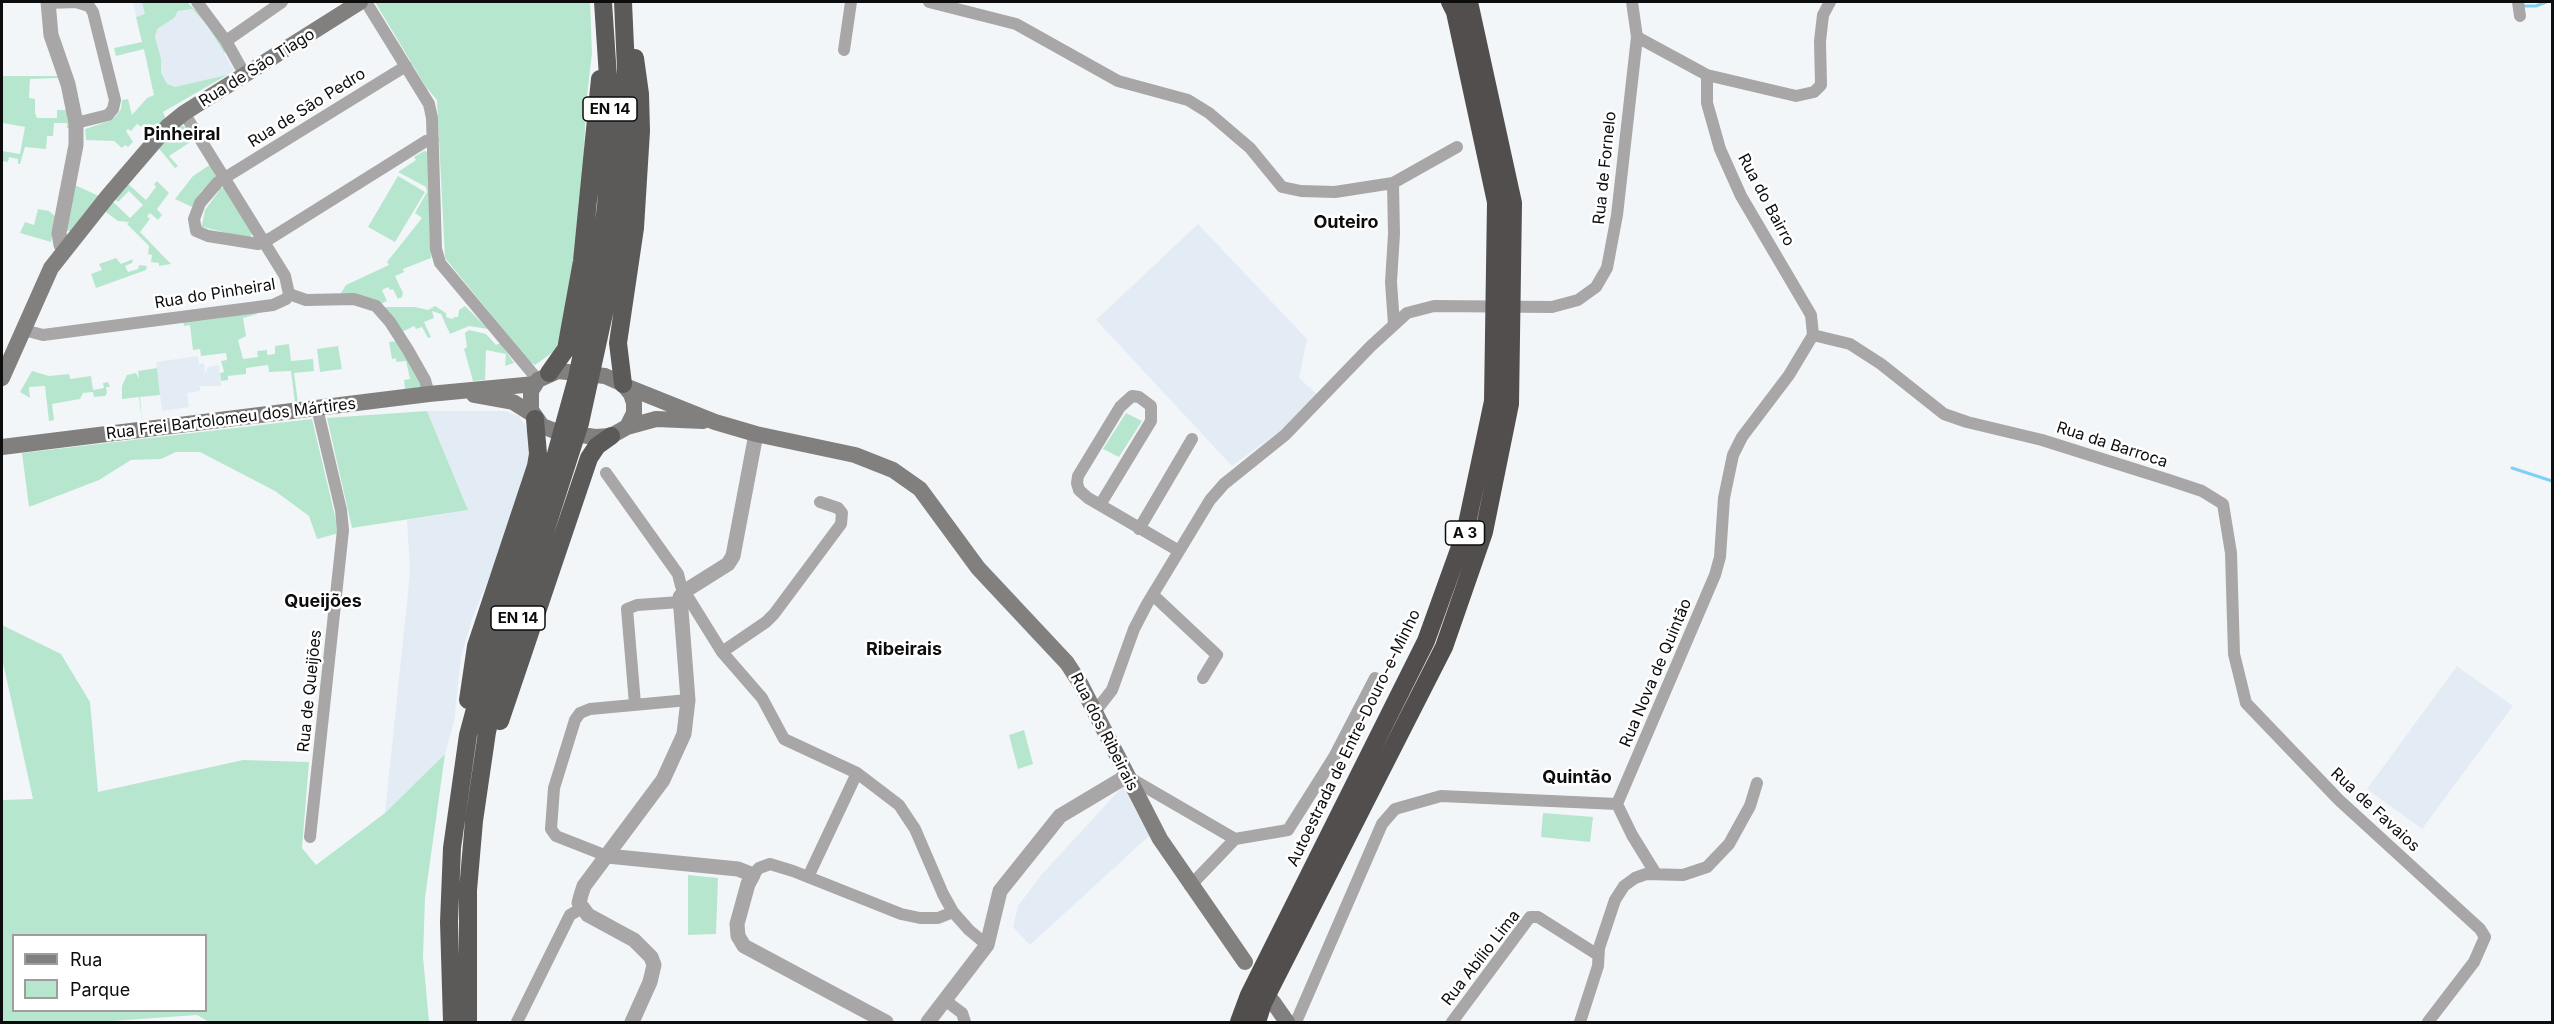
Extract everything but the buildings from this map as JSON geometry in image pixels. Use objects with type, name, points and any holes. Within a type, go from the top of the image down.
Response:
[{"type":"highway","name":"EN 14","points":[[588,362],[610,163],[611,122],[603,2]]},
{"type":"highway","name":"EN 14","points":[[468,1023],[468,890],[479,782],[497,689],[610,286],[621,207],[625,122],[623,2]]},
{"type":"highway","name":"Autoestrada de Entre-Douro-e-Minho","points":[[1239,1023],[1249,995],[1426,641],[1465,533],[1493,401],[1496,202],[1455,12],[1450,2]]},
{"type":"highway","name":"A 3","points":[[1257,1023],[1263,1004],[1444,647],[1484,532],[1510,404],[1513,203],[1469,2]]},
{"type":"highway","points":[[624,385],[618,343],[633,240],[641,131],[636,65],[625,21]]},
{"type":"highway","points":[[540,379],[566,349],[582,261],[606,32]]},
{"type":"highway","points":[[468,735],[467,713],[473,657],[536,466],[538,454],[534,416]]},
{"type":"highway","points":[[479,782],[589,458],[597,446],[619,431]]},
{"type":"highway","name":"EN 14","points":[[452,1023],[449,922],[452,848],[468,735],[482,683],[563,456]]},
{"type":"main road","name":"Rua de São Tiago","points":[[2,378],[45,279],[65,249],[148,147],[184,113],[360,2]]},
{"type":"main road","points":[[558,371],[605,376],[715,422],[665,419],[595,436],[555,431],[542,426],[534,416],[529,400],[540,379],[558,371]]},
{"type":"main road","name":"Rua Frei Bartolomeu dos Mártires","points":[[2,447],[429,394],[461,392],[540,379]]},
{"type":"main road","points":[[619,431],[634,413],[634,403],[624,385]]},
{"type":"main road","name":"Rua Frei Bartolomeu dos Mártires","points":[[461,392],[513,402],[534,416]]},
{"type":"main road","name":"Rua dos Ribeirais","points":[[715,422],[756,434],[855,455],[893,470],[920,489],[978,568],[1062,656],[1080,682],[1160,839],[1190,886],[1245,962]]},
{"type":"main road","points":[[1273,1002],[1287,1023]]},
{"type":"street","points":[[65,249],[61,245],[58,233],[76,145],[76,123],[68,84],[51,35],[48,2],[76,2],[89,6],[93,12],[115,100],[113,109],[108,115],[76,123]]},
{"type":"street","points":[[197,2],[226,41],[245,75]]},
{"type":"street","points":[[226,41],[282,2]]},
{"type":"street","points":[[366,2],[429,105],[433,140],[436,249],[440,263],[540,379]]},
{"type":"street","points":[[844,50],[851,2]]},
{"type":"street","points":[[929,2],[1016,24],[1118,81],[1188,100],[1209,113],[1250,148],[1282,187],[1301,191],[1335,192],[1392,183],[1457,147]]},
{"type":"street","name":"Rua de Fornelo","points":[[1094,713],[1112,690],[1134,629],[1210,500],[1224,484],[1285,435],[1407,313],[1434,306],[1552,307],[1578,300],[1596,287],[1607,268],[1617,215],[1637,37],[1632,2]]},
{"type":"street","points":[[1637,37],[1707,75],[1797,96],[1814,92],[1821,85],[1820,41],[1823,15],[1830,2]]},
{"type":"street","name":"Rua de São Pedro","points":[[264,242],[251,245],[208,236],[196,231],[194,219],[200,203],[212,187],[406,66]]},
{"type":"street","name":"Rua do Bairro","points":[[1707,75],[1707,103],[1720,149],[1741,196],[1812,315],[1814,336]]},
{"type":"street","points":[[184,113],[285,276],[289,294]]},
{"type":"street","points":[[264,242],[426,141],[433,140]]},
{"type":"street","points":[[1392,183],[1394,234],[1391,282],[1394,325]]},
{"type":"street","name":"Rua do Pinheiral","points":[[24,330],[43,335],[273,305],[286,299],[289,294],[306,300],[335,299],[369,303],[382,312],[425,380],[429,394]]},
{"type":"street","name":"Rua da Barroca","points":[[1814,336],[1850,344],[1881,364],[1944,414],[1967,422],[2042,440],[2169,480],[2202,491],[2223,504],[2231,553],[2234,654],[2246,703]]},
{"type":"street","name":"Rua Nova de Quintão","points":[[1617,804],[1715,575],[1720,557],[1724,498],[1733,455],[1742,437],[1789,375],[1814,336]]},
{"type":"street","points":[[1100,505],[1151,422],[1151,406],[1139,397],[1132,396],[1125,401],[1078,476],[1077,483],[1079,490],[1100,505],[1179,551]]},
{"type":"street","name":"Rua de Queijões","points":[[310,837],[343,530],[341,510],[317,408]]},
{"type":"street","points":[[635,704],[627,609],[682,597],[728,564],[733,556],[756,434]]},
{"type":"street","points":[[1139,529],[1192,439]]},
{"type":"street","points":[[606,473],[673,568],[682,597],[688,700],[684,734],[663,780],[584,886],[579,903],[588,915],[634,940],[651,957],[654,965],[650,982],[632,1023]]},
{"type":"street","points":[[722,652],[774,614],[842,524],[842,513],[838,508],[820,502]]},
{"type":"street","points":[[1153,595],[1218,655],[1203,678]]},
{"type":"street","points":[[682,597],[722,652],[762,698],[784,739],[857,773],[890,797],[915,829],[953,912],[987,945]]},
{"type":"street","points":[[1190,886],[1235,839],[1288,830],[1328,767],[1375,678]]},
{"type":"street","points":[[688,700],[590,709],[580,713],[568,740],[554,788],[550,829],[556,836],[606,856],[738,869],[753,875]]},
{"type":"street","name":"Rua de Favaios","points":[[2246,703],[2339,800],[2480,928],[2486,937],[2474,962],[2428,1023]]},
{"type":"street","points":[[808,877],[857,773]]},
{"type":"street","points":[[928,1023],[987,945],[1000,891],[1060,816],[1126,776],[1235,839]]},
{"type":"street","points":[[1580,1023],[1615,900],[1624,886],[1646,874],[1683,875],[1707,867],[1723,852],[1737,831],[1750,806],[1757,783]]},
{"type":"street","points":[[1296,1023],[1382,824],[1395,809],[1441,796],[1617,804],[1632,835],[1656,874]]},
{"type":"street","points":[[886,1023],[744,946],[738,936],[737,924],[748,884],[753,875],[759,868],[770,864],[901,914],[920,918],[938,918],[953,912]]},
{"type":"street","points":[[518,1023],[570,915],[582,908]]},
{"type":"street","name":"Rua Abílio Lima","points":[[1452,1023],[1530,917],[1538,917],[1598,955]]},
{"type":"street","points":[[946,1002],[962,1013],[965,1023]]},
{"type":"shaded area","points":[[133,2],[185,2],[208,26],[234,70],[226,76],[154,95]]},
{"type":"shaded area","points":[[1198,224],[1307,339],[1299,378],[1317,394],[1294,421],[1232,466],[1096,320]]},
{"type":"shaded area","points":[[198,356],[199,364],[204,363],[203,377],[208,367],[219,365],[221,386],[200,386],[200,391],[187,393],[189,407],[162,411],[156,362]]},
{"type":"shaded area","points":[[427,411],[504,411],[519,416],[531,435],[530,458],[494,566],[472,619],[461,657],[454,722],[445,754],[385,813],[410,573],[407,520],[468,510]]},
{"type":"shaded area","points":[[2457,666],[2513,706],[2422,829],[2367,789]]},
{"type":"shaded area","points":[[1123,786],[1150,835],[1030,945],[1013,927],[1018,906],[1042,874]]},
{"type":"green space","points":[[142,2],[187,2],[209,24],[226,52],[224,53],[208,26],[192,9],[178,11],[174,18],[157,29],[155,37],[161,59],[161,73],[167,84],[175,87],[227,75],[163,112],[166,120],[153,134],[137,124],[131,131],[128,129],[126,131],[133,142],[128,147],[125,145],[122,148],[114,141],[86,140],[85,129],[109,121],[116,116],[121,109],[122,100],[128,99],[132,115],[147,98],[154,95],[144,49],[116,56],[114,48],[142,42],[136,17],[145,14]]},
{"type":"green space","points":[[375,2],[590,2],[592,53],[586,105],[583,174],[570,293],[556,350],[535,365],[530,362],[445,258],[437,100],[426,87]]},
{"type":"green space","points":[[2,76],[60,76],[62,81],[58,78],[30,79],[29,98],[35,99],[37,118],[57,118],[57,110],[67,110],[67,118],[71,121],[71,128],[67,128],[67,123],[54,123],[53,136],[47,136],[46,149],[25,147],[20,164],[18,164],[18,159],[9,157],[8,162],[2,161],[2,151],[20,154],[25,127],[2,121]]},
{"type":"green space","points":[[183,126],[195,139],[169,156],[178,166],[175,168],[157,146],[178,127]]},
{"type":"green space","points":[[424,151],[428,152],[431,258],[403,269],[404,272],[395,276],[403,293],[398,299],[393,289],[390,290],[388,287],[382,290],[387,301],[380,304],[356,295],[341,293],[346,285],[389,265],[387,262],[422,218],[415,213],[427,192],[426,187],[398,172],[416,160],[414,157]]},
{"type":"green space","points":[[211,164],[216,177],[204,191],[202,190],[192,207],[175,199],[193,176]]},
{"type":"green space","points":[[398,176],[425,192],[395,242],[368,227]]},
{"type":"green space","points":[[157,181],[169,193],[157,209],[162,215],[158,220],[150,213],[147,216],[150,219],[140,232],[171,264],[159,266],[159,263],[151,262],[152,255],[148,254],[149,246],[127,224],[129,222],[118,221],[103,210],[111,200],[130,218],[143,205],[129,191],[118,202],[113,198],[126,182],[146,200],[156,187],[154,184]]},
{"type":"green space","points":[[75,185],[101,197],[73,232],[65,230]]},
{"type":"green space","points":[[217,188],[224,188],[252,233],[250,239],[203,227],[202,231],[198,224],[202,225],[205,210],[219,191]]},
{"type":"green space","points":[[38,209],[49,211],[56,217],[51,242],[20,233],[25,222],[34,225]]},
{"type":"green space","points":[[116,258],[121,264],[133,259],[132,263],[125,266],[128,272],[138,269],[139,265],[147,266],[146,270],[96,288],[91,274],[102,270],[99,264]]},
{"type":"green space","points":[[435,306],[446,313],[446,317],[453,319],[458,317],[459,310],[465,306],[488,329],[469,326],[450,334],[441,314],[432,311],[434,318],[424,322],[431,337],[428,338],[422,327],[416,329],[414,326],[400,333],[385,307],[415,307],[428,310]]},
{"type":"green space","points":[[256,312],[257,314],[243,318],[246,336],[238,340],[243,359],[258,357],[257,351],[267,350],[267,355],[275,354],[275,346],[289,344],[291,361],[313,359],[314,371],[294,373],[298,403],[295,403],[291,371],[269,372],[268,365],[246,368],[246,374],[228,376],[228,380],[221,381],[220,373],[224,372],[221,361],[227,360],[226,353],[201,356],[200,349],[193,350],[190,325],[184,326],[183,321]]},
{"type":"green space","points":[[469,330],[486,334],[496,345],[500,343],[514,363],[505,366],[506,354],[486,350],[485,380],[473,381],[464,349],[467,347],[465,333]]},
{"type":"green space","points":[[398,341],[423,380],[421,387],[405,389],[404,380],[410,379],[406,361],[396,362],[396,358],[392,359],[389,342]]},
{"type":"green space","points":[[338,346],[342,369],[320,372],[317,349]]},
{"type":"green space","points":[[157,368],[160,395],[140,397],[142,422],[139,397],[122,399],[122,386],[127,375],[136,373],[139,379],[138,371]]},
{"type":"green space","points":[[32,371],[49,376],[69,374],[70,379],[91,376],[93,390],[104,388],[103,383],[108,382],[110,387],[106,387],[105,396],[94,397],[93,392],[83,393],[80,399],[52,404],[54,420],[49,421],[45,386],[29,387],[30,398],[20,392]]},
{"type":"green space","points":[[427,411],[468,510],[352,528],[327,418]]},
{"type":"green space","points":[[1126,413],[1142,421],[1119,457],[1103,449]]},
{"type":"green space","points":[[312,419],[339,533],[317,539],[309,516],[275,491],[200,452],[176,452],[161,459],[131,460],[99,480],[29,507],[22,453]]},
{"type":"green space","points":[[2,625],[61,654],[90,702],[98,792],[243,760],[309,762],[302,848],[316,865],[385,813],[445,754],[425,898],[423,957],[429,1022],[209,1022],[197,1015],[98,1022],[2,1022],[2,800],[33,799],[2,658]]},
{"type":"green space","points":[[1024,730],[1033,764],[1018,769],[1009,735]]},
{"type":"green space","points":[[1543,813],[1593,817],[1590,842],[1541,837]]},
{"type":"green space","points":[[688,875],[718,878],[716,934],[688,935]]},
{"type":"waterway","points":[[2521,6],[2536,6],[2546,2]]},
{"type":"waterway","points":[[2512,468],[2552,481]]},
{"type":"district","name":"Pinheiral","points":[[182,135]]},
{"type":"district","name":"Outeiro","points":[[1346,223]]},
{"type":"district","name":"Queijões","points":[[323,602]]},
{"type":"district","name":"Ribeirais","points":[[904,650]]},
{"type":"district","name":"Quintão","points":[[1577,778]]}]
